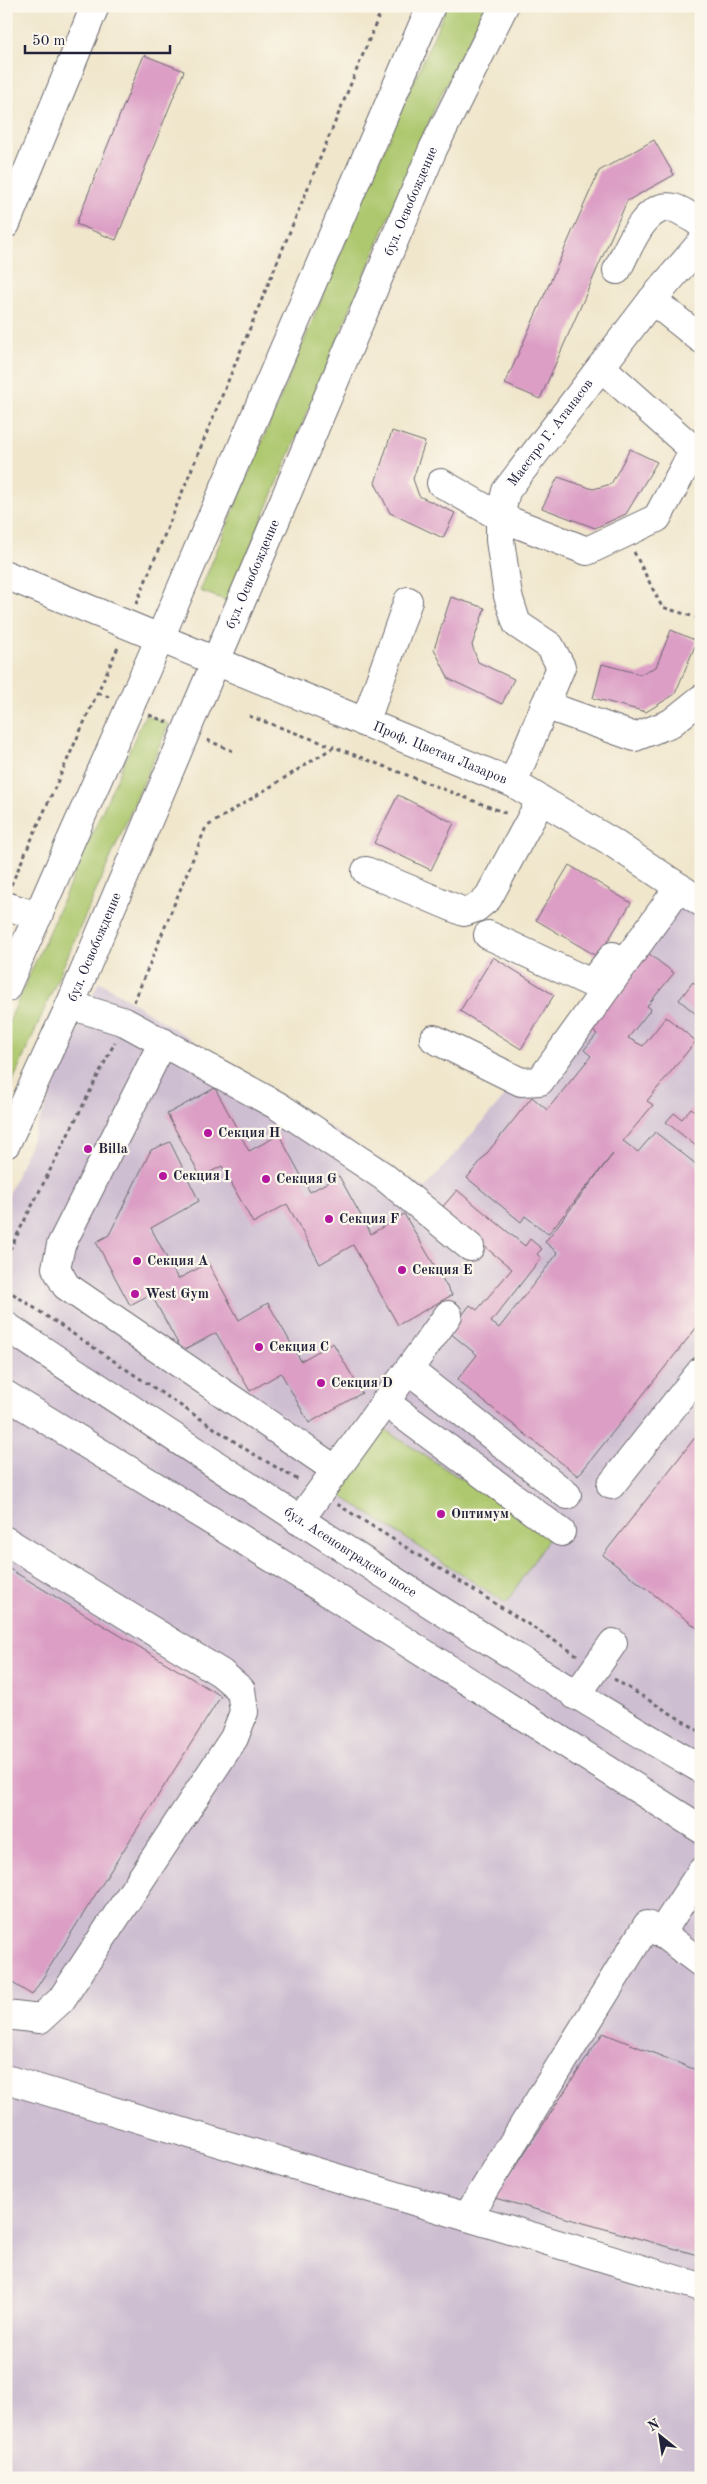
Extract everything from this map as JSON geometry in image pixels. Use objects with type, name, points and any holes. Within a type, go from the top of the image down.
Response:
[{"type":"main road","points":[[6,224],[95,6]]},
{"type":"main road","points":[[6,988],[160,638],[431,6]]},
{"type":"main road","name":"бул. Освобождение","points":[[6,1144],[70,1005],[433,149],[504,6]]},
{"type":"main road","points":[[617,270],[645,218],[657,210],[672,208],[685,212],[701,224]]},
{"type":"main road","name":"Маестро Г. Атанасов","points":[[601,367],[694,450],[657,518],[587,551],[500,517],[506,491],[652,300],[701,243]]},
{"type":"main road","points":[[652,300],[701,339]]},
{"type":"main road","points":[[441,483],[500,517],[500,540],[508,596],[517,624],[550,646],[561,668],[513,783]]},
{"type":"main road","name":"Проф. Цветан Лазаров","points":[[6,575],[513,783],[535,811],[610,840],[684,891]]},
{"type":"main road","points":[[365,723],[408,601]]},
{"type":"main road","points":[[546,705],[635,737],[671,724],[701,698]]},
{"type":"main road","points":[[366,871],[464,912],[476,908],[488,898],[535,811]]},
{"type":"main road","points":[[488,936],[591,983],[684,891]]},
{"type":"main road","points":[[434,1039],[521,1082],[540,1081],[684,891]]},
{"type":"main road","points":[[8,897],[38,916]]},
{"type":"main road","points":[[70,1005],[125,1022],[278,1106],[375,1170],[470,1247]]},
{"type":"main road","points":[[163,1042],[61,1246],[56,1268],[66,1286],[336,1470]]},
{"type":"main road","points":[[299,1521],[448,1315]]},
{"type":"main road","name":"бул. Асеновградско шосе","points":[[6,1326],[299,1521],[576,1696],[701,1769]]},
{"type":"main road","points":[[409,1370],[567,1495]]},
{"type":"main road","points":[[611,1485],[701,1371]]},
{"type":"main road","points":[[6,1395],[310,1581],[701,1829]]},
{"type":"main road","points":[[385,1402],[561,1532]]},
{"type":"main road","points":[[6,1541],[221,1672],[242,1690],[244,1712],[234,1738],[61,2000],[40,2019],[6,2015]]},
{"type":"main road","points":[[576,1696],[613,1643]]},
{"type":"main road","points":[[661,1933],[697,1887]]},
{"type":"main road","points":[[467,2218],[647,1925],[661,1933],[701,1963]]},
{"type":"main road","points":[[6,2079],[701,2288]]},
{"type":"path","points":[[8,897],[128,625],[382,6]]},
{"type":"path","points":[[625,533],[662,607],[701,619]]},
{"type":"path","points":[[249,716],[334,747],[535,811]]},
{"type":"path","points":[[6,1258],[125,1022],[206,827],[334,747]]},
{"type":"path","points":[[6,1289],[250,1452],[320,1492],[595,1668],[701,1732]]},
{"type":"shaded area","points":[[674,902],[701,917],[701,2478],[6,2478],[6,1200],[99,981],[425,1188]]},
{"type":"green space","points":[[447,6],[486,6],[435,107],[228,601],[200,591],[373,175]]},
{"type":"green space","points":[[145,715],[169,724],[6,1097],[6,1028]]},
{"type":"green space","name":"Оптимум","points":[[376,1424],[550,1536],[506,1603],[333,1491]]},
{"type":"building","points":[[144,55],[184,71],[116,240],[76,224]]},
{"type":"building","points":[[654,140],[674,175],[627,201],[540,399],[505,384],[599,171]]},
{"type":"building","points":[[392,431],[425,442],[413,479],[419,496],[455,513],[443,538],[390,513],[375,483]]},
{"type":"building","points":[[630,449],[657,462],[626,514],[595,528],[542,508],[558,477],[593,489],[611,484]]},
{"type":"building","points":[[451,597],[485,608],[472,645],[478,662],[514,679],[502,704],[449,679],[434,649]]},
{"type":"building","points":[[671,630],[697,641],[675,694],[646,712],[593,698],[602,664],[640,674],[656,667]]},
{"type":"building","points":[[398,795],[454,823],[431,870],[374,843]]},
{"type":"building","points":[[569,865],[631,903],[598,957],[536,920]]},
{"type":"building","points":[[644,950],[674,973],[647,1006],[651,1009],[628,1038],[643,1046],[666,1017],[696,1041],[647,1101],[653,1105],[623,1141],[638,1152],[655,1132],[701,1168],[701,1322],[578,1476],[457,1380],[477,1355],[449,1332],[470,1305],[477,1310],[512,1269],[440,1210],[457,1190],[525,1246],[530,1239],[542,1249],[537,1254],[541,1258],[491,1322],[499,1328],[558,1253],[545,1242],[613,1154],[548,1234],[525,1216],[521,1222],[467,1178],[532,1097],[547,1110],[591,1056],[584,1050],[597,1034],[584,1024]]},
{"type":"building","points":[[493,957],[554,995],[521,1049],[460,1011]]},
{"type":"building","points":[[693,982],[701,989],[701,1018],[679,1000]]},
{"type":"building","points":[[215,1088],[249,1151],[279,1135],[310,1192],[339,1176],[371,1234],[404,1214],[452,1295],[398,1325],[353,1245],[320,1264],[287,1204],[253,1223],[222,1166],[201,1177],[167,1114]]},
{"type":"building","points":[[691,1108],[701,1116],[701,1150],[666,1122],[674,1113],[682,1119]]},
{"type":"building","points":[[170,1142],[199,1201],[151,1228],[178,1279],[208,1263],[239,1320],[268,1303],[301,1361],[333,1343],[362,1393],[309,1423],[281,1373],[250,1391],[216,1333],[182,1351],[151,1294],[130,1305],[96,1242],[109,1235],[151,1150]]},
{"type":"building","points":[[701,1430],[701,1631],[603,1555]]},
{"type":"building","points":[[6,1567],[221,1696],[32,1995],[6,1979]]},
{"type":"building","points":[[603,2033],[701,2072],[701,2256],[495,2198]]},
{"type":"place","name":"Секция H","points":[[208,1133]]},
{"type":"place","name":"Billa","points":[[88,1149]]},
{"type":"place","name":"Секция I","points":[[163,1176]]},
{"type":"place","name":"Секция G","points":[[266,1179]]},
{"type":"place","name":"Секция F","points":[[329,1219]]},
{"type":"place","name":"Секция A","points":[[137,1261]]},
{"type":"place","name":"Секция E","points":[[402,1270]]},
{"type":"place","name":"West Gym","points":[[135,1294]]},
{"type":"place","name":"Секция C","points":[[259,1347]]},
{"type":"place","name":"Секция D","points":[[321,1383]]},
{"type":"place","name":"Оптимум","points":[[441,1514]]}]
